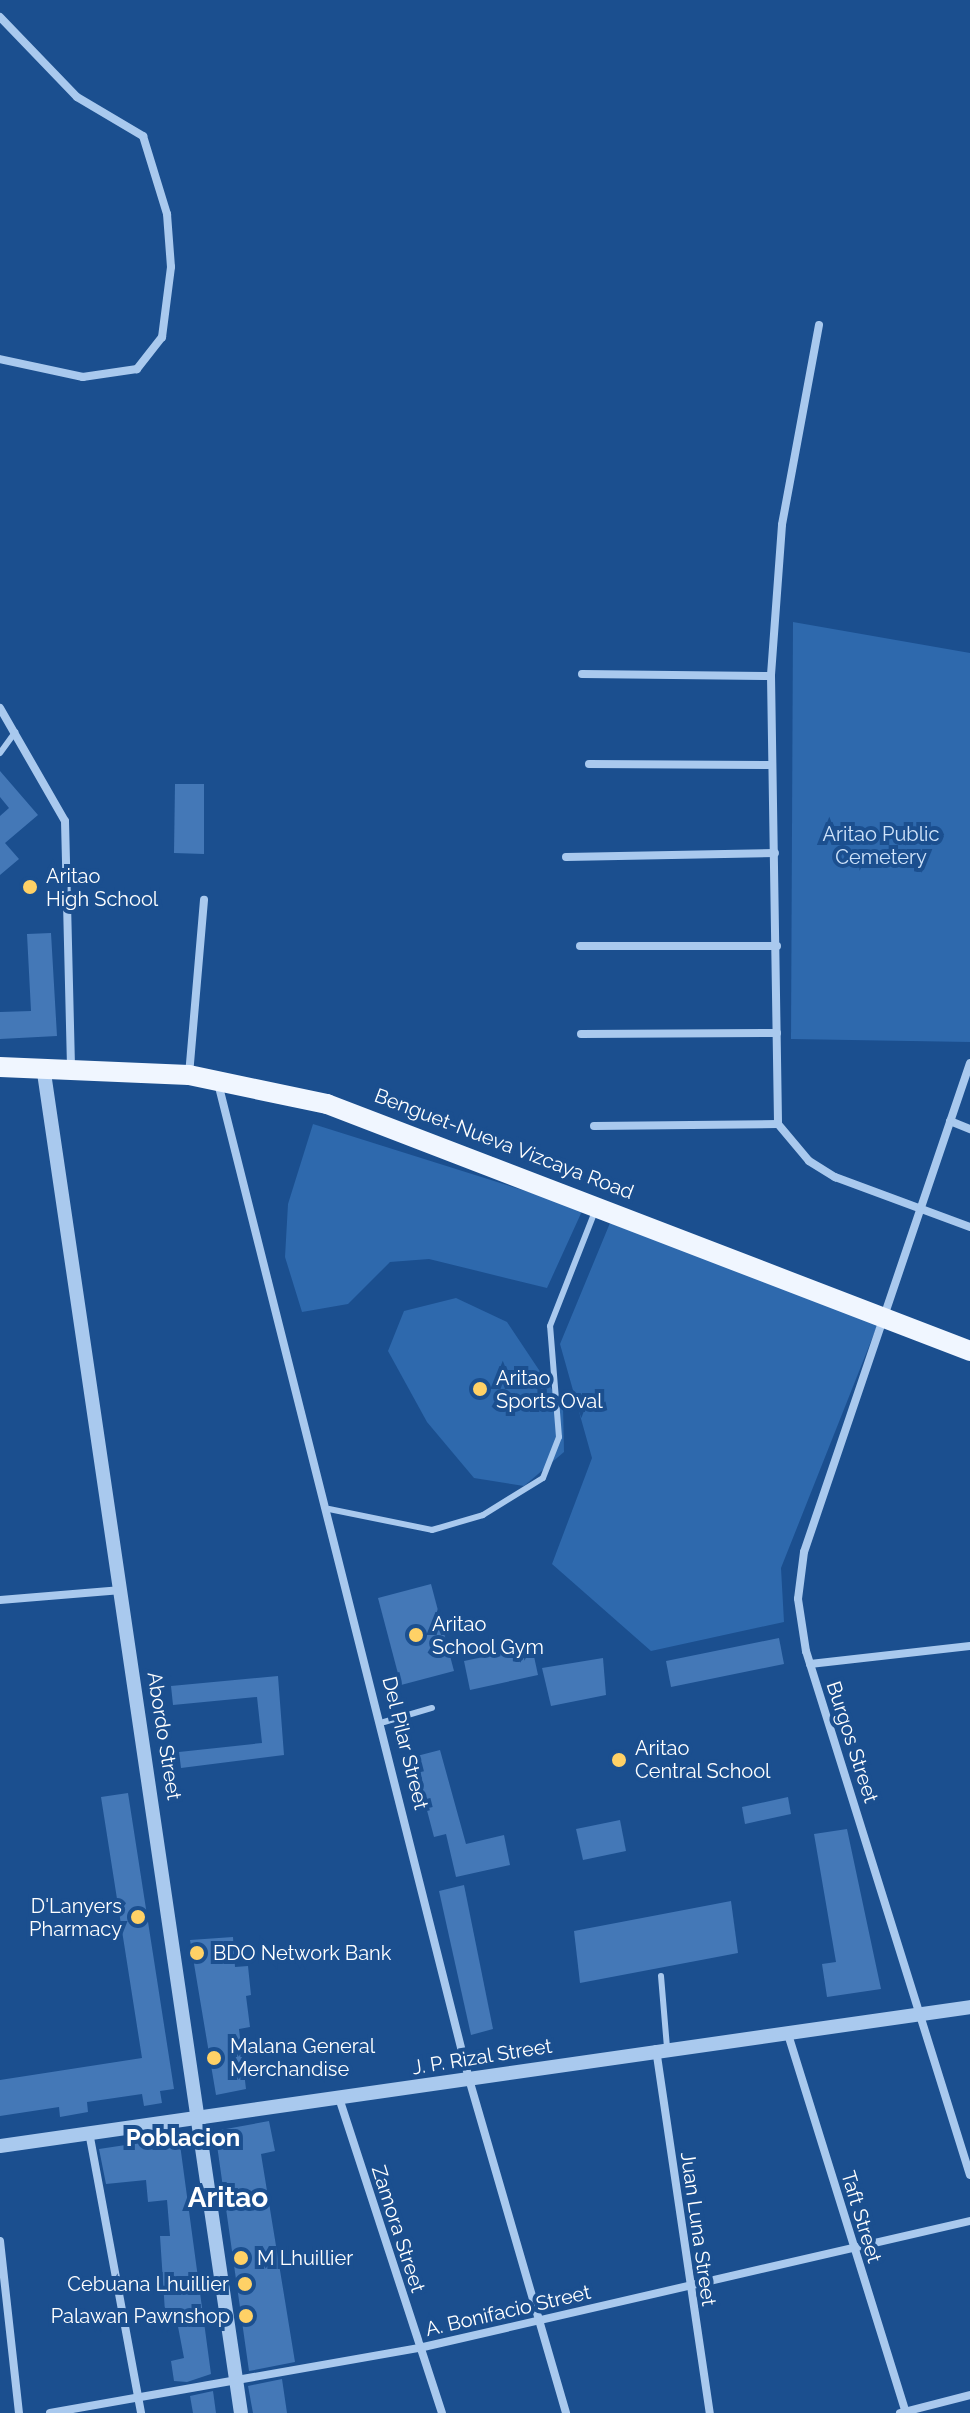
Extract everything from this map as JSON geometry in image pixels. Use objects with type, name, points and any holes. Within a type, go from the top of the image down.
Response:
[{"type":"main road","name":"Benguet-Nueva Vizcaya Road","points":[[0,1067],[71,1065],[189,1075],[327,1104],[598,1204],[970,1351]]},
{"type":"street","points":[[0,17],[77,97],[143,136],[167,214],[171,267],[162,337],[137,369],[83,377],[0,359]]},
{"type":"street","points":[[819,325],[782,525],[771,676],[778,1124],[800,1153],[835,1177],[970,1227]]},
{"type":"street","points":[[582,674],[771,676]]},
{"type":"street","points":[[0,708],[65,821],[71,1065]]},
{"type":"street","points":[[589,764],[771,765]]},
{"type":"street","points":[[566,857],[775,853]]},
{"type":"street","points":[[189,1075],[204,900]]},
{"type":"street","points":[[580,946],[777,946]]},
{"type":"street","points":[[581,1034],[777,1033]]},
{"type":"street","name":"Burgos Street","points":[[970,1063],[919,1206],[799,1572],[810,1664],[922,2013],[970,2175]]},
{"type":"street","name":"Abordo Street","points":[[43,1066],[202,2115],[241,2413]]},
{"type":"street","name":"Del Pilar Street","points":[[217,1079],[384,1722],[469,2079],[566,2413]]},
{"type":"street","points":[[950,1121],[970,1129]]},
{"type":"street","points":[[594,1126],[778,1124]]},
{"type":"street","points":[[0,1600],[122,1590]]},
{"type":"street","points":[[810,1664],[970,1646]]},
{"type":"street","name":"J. P. Rizal Street","points":[[0,2146],[202,2115],[340,2101],[661,2048],[970,2007]]},
{"type":"street","name":"Taft Street","points":[[787,2030],[904,2412]]},
{"type":"street","name":"Juan Luna Street","points":[[661,2048],[690,2286],[710,2413]]},
{"type":"street","name":"Zamora Street","points":[[340,2101],[442,2413]]},
{"type":"street","points":[[89,2132],[141,2413]]},
{"type":"street","name":"A. Bonifacio Street","points":[[50,2413],[237,2383],[419,2348],[970,2221]]},
{"type":"street","points":[[0,2241],[19,2413]]},
{"type":"street","points":[[904,2412],[970,2395]]},
{"type":"lane","points":[[0,753],[15,732]]},
{"type":"lane","points":[[329,1509],[432,1530],[483,1515],[543,1478],[559,1437],[550,1326],[598,1204]]},
{"type":"lane","points":[[384,1722],[432,1708]]},
{"type":"lane","points":[[661,1976],[661,2048]]},
{"type":"green space","name":"Aritao Public Cemetery","points":[[793,622],[970,653],[970,1042],[791,1039]]},
{"type":"green space","points":[[313,1124],[583,1209],[547,1288],[429,1259],[390,1262],[348,1304],[302,1312],[285,1257],[288,1204]]},
{"type":"green space","points":[[610,1223],[879,1321],[781,1568],[784,1622],[651,1651],[552,1564],[592,1458],[560,1344]]},
{"type":"green space","name":"Aritao Sports Oval","points":[[456,1298],[507,1322],[563,1406],[564,1452],[524,1486],[474,1478],[427,1422],[388,1351],[404,1311]]},
{"type":"building","points":[[0,771],[38,815],[5,843],[19,859],[0,875],[0,816],[9,808],[0,797]]},
{"type":"building","points":[[175,784],[204,784],[204,854],[174,853]]},
{"type":"building","points":[[51,933],[57,1036],[0,1039],[0,1012],[31,1011],[27,934]]},
{"type":"building","name":"Aritao School Gym","points":[[431,1584],[454,1671],[401,1685],[378,1598]]},
{"type":"building","points":[[779,1638],[784,1664],[671,1687],[666,1661]]},
{"type":"building","points":[[532,1647],[538,1675],[470,1690],[464,1661]]},
{"type":"building","points":[[603,1658],[606,1695],[551,1706],[542,1668]]},
{"type":"building","points":[[278,1676],[284,1755],[181,1768],[179,1752],[262,1743],[257,1697],[173,1705],[171,1686]]},
{"type":"building","points":[[440,1750],[466,1844],[504,1835],[510,1865],[456,1877],[446,1834],[434,1837],[413,1757]]},
{"type":"building","points":[[128,1793],[174,2089],[160,2091],[162,2103],[144,2106],[142,2094],[87,2102],[88,2112],[60,2117],[59,2107],[0,2116],[0,2080],[142,2058],[101,1797]]},
{"type":"building","points":[[788,1797],[791,1814],[745,1824],[742,1807]]},
{"type":"building","points":[[620,1820],[626,1851],[583,1860],[576,1829]]},
{"type":"building","points":[[847,1829],[881,1989],[827,1997],[822,1964],[836,1962],[814,1834]]},
{"type":"building","points":[[464,1885],[493,2029],[471,2035],[439,1891]]},
{"type":"building","points":[[731,1901],[738,1953],[580,1983],[574,1931]]},
{"type":"building","points":[[233,1937],[235,1967],[248,1966],[251,1995],[246,1996],[250,2027],[239,2029],[246,2089],[216,2095],[190,1940]]},
{"type":"building","points":[[269,2121],[275,2151],[261,2154],[295,2362],[249,2371],[215,2131]]},
{"type":"building","points":[[179,2137],[211,2374],[187,2382],[174,2381],[171,2361],[184,2358],[175,2311],[165,2312],[160,2236],[170,2236],[167,2200],[148,2202],[146,2180],[106,2184],[99,2149]]},
{"type":"building","points":[[282,2379],[287,2413],[253,2413],[248,2386]]},
{"type":"building","points":[[213,2391],[216,2413],[193,2413],[190,2396]]},
{"type":"place","name":"Aritao High School","points":[[30,887]]},
{"type":"place","name":"Aritao Sports Oval","points":[[480,1389]]},
{"type":"place","name":"Aritao School Gym","points":[[416,1635]]},
{"type":"place","name":"Aritao Central School","points":[[619,1760]]},
{"type":"place","name":"D'Lanyers Pharmacy","points":[[138,1917]]},
{"type":"place","name":"BDO Network Bank","points":[[197,1953]]},
{"type":"place","name":"Malana General Merchandise","points":[[214,2058]]},
{"type":"place","name":"M Lhuillier","points":[[241,2258]]},
{"type":"place","name":"Cebuana Lhuillier","points":[[245,2284]]},
{"type":"place","name":"Palawan Pawnshop","points":[[246,2316]]},
{"type":"district","name":"Poblacion","points":[[183,2138]]},
{"type":"district","name":"Aritao","points":[[228,2198]]}]
